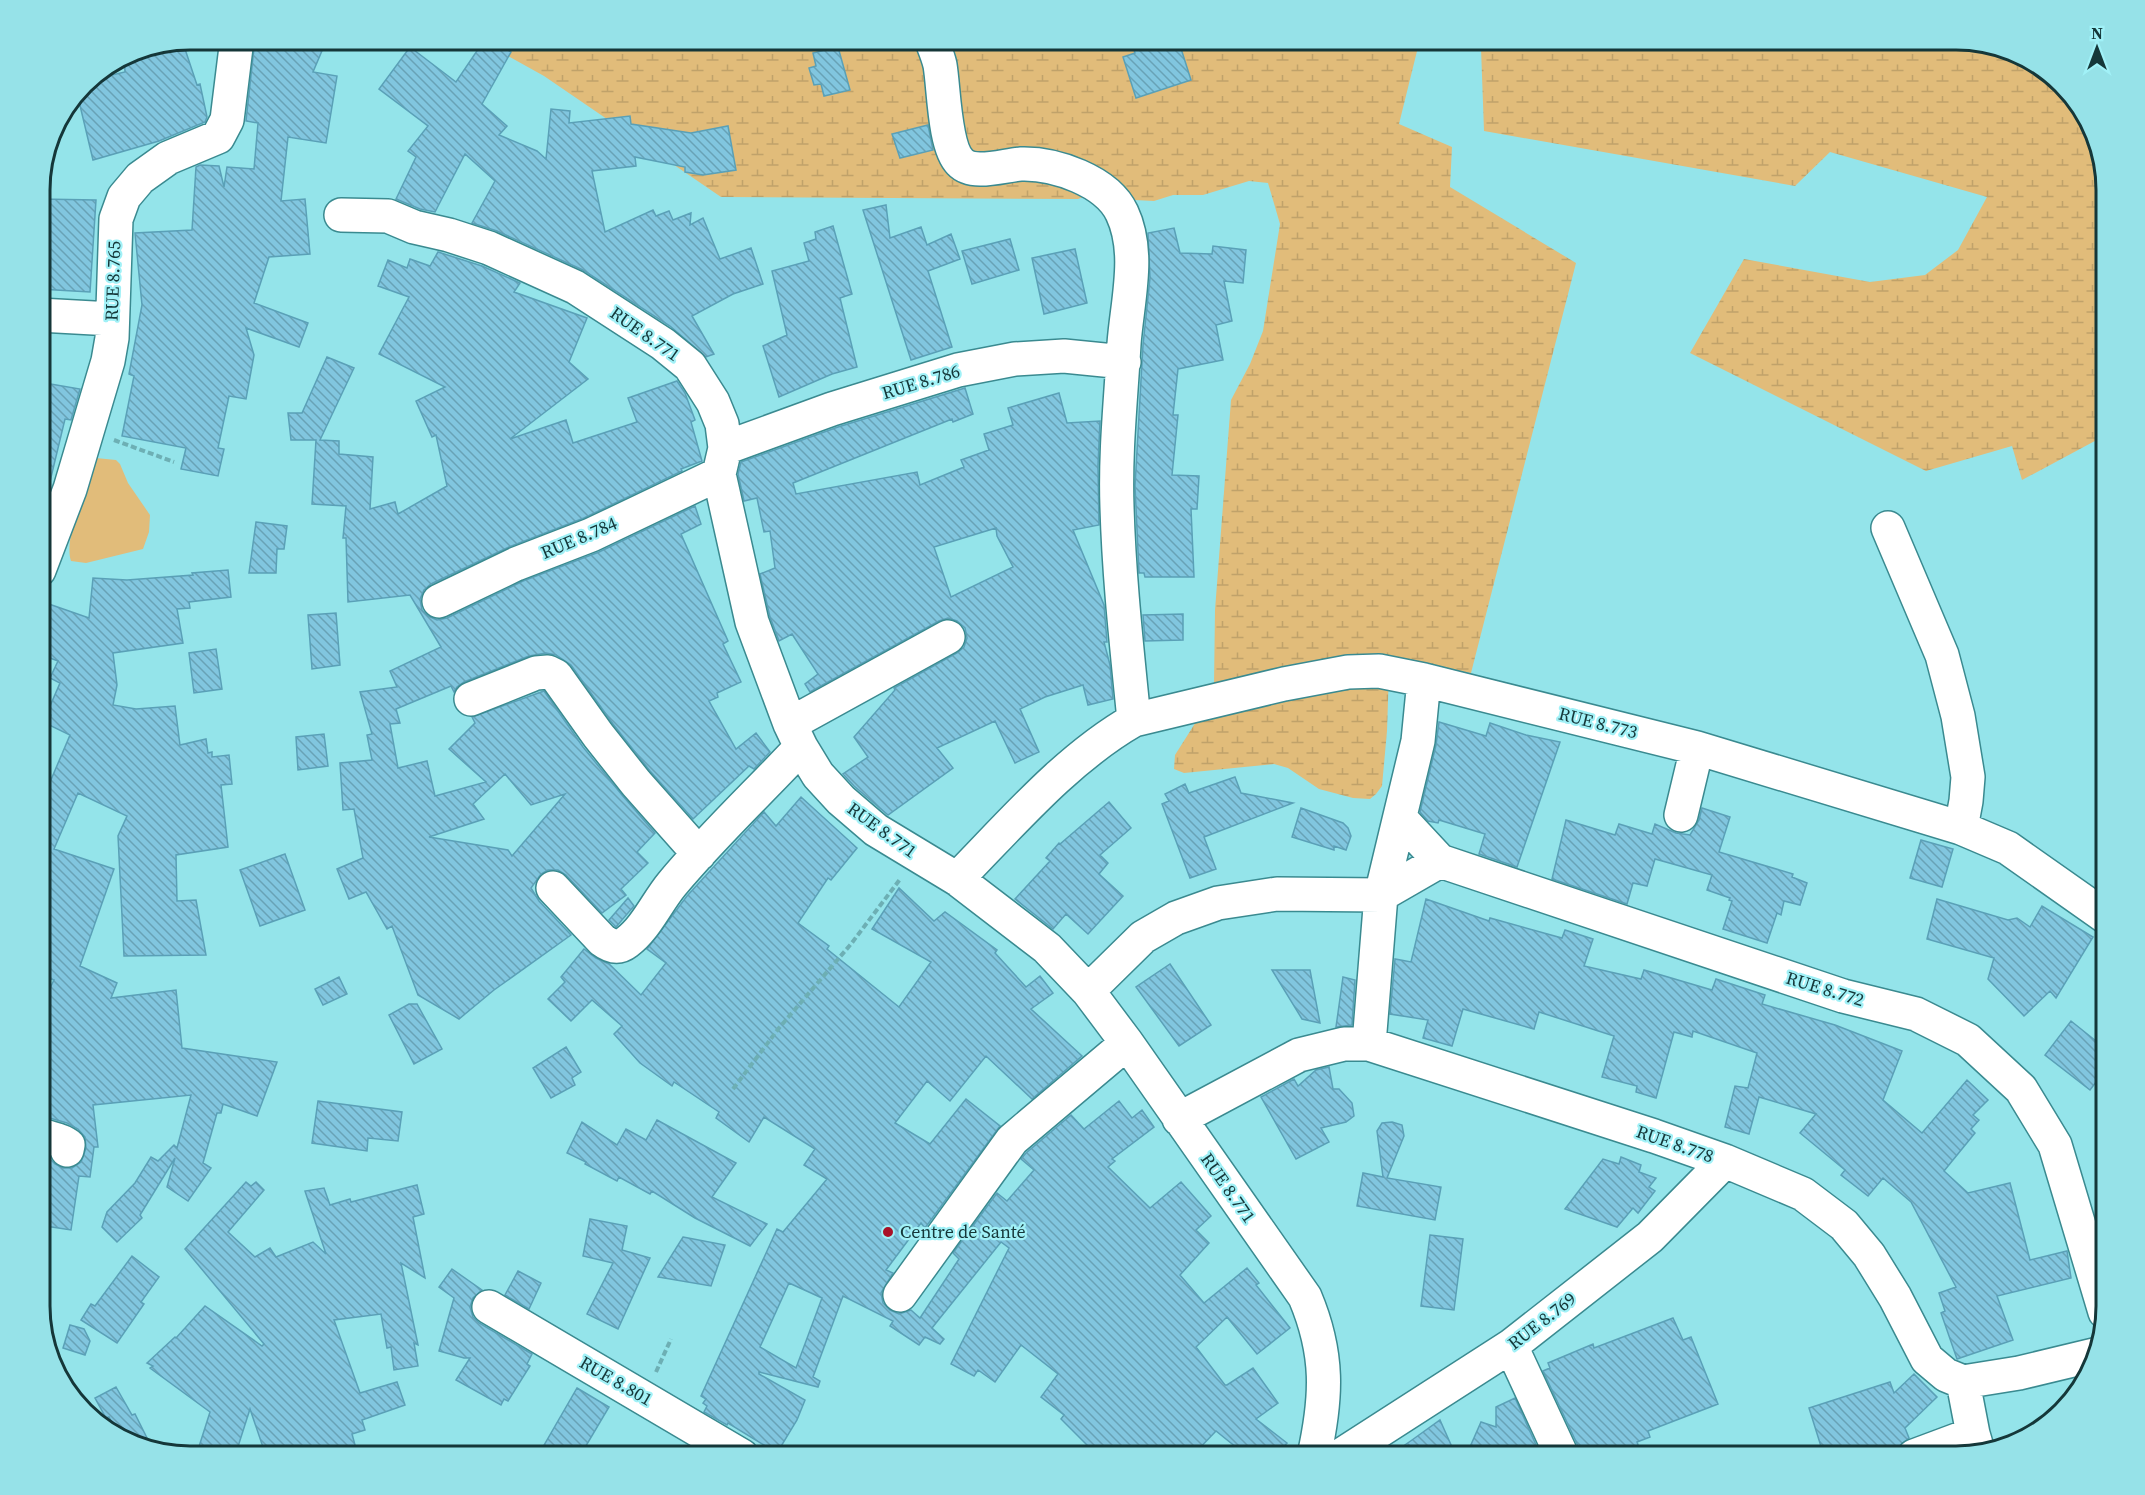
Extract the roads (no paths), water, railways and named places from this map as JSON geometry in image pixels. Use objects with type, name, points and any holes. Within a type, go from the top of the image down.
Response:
[{"type":"street","name":"RUE 8.765","points":[[50,541],[70,489],[108,361],[112,338],[116,219],[123,197],[140,178],[168,158],[218,137],[224,130],[236,50]]},
{"type":"street","points":[[935,50],[939,62],[949,140],[959,162],[970,169],[1023,164],[1062,170],[1090,181],[1108,193],[1122,213],[1130,239],[1131,284],[1118,422],[1117,506],[1134,720]]},
{"type":"street","name":"RUE 8.771","points":[[340,215],[388,216],[414,227],[489,248],[575,287],[663,344],[690,366],[722,424],[722,461],[752,622],[796,736],[818,774],[841,800],[876,830],[957,879],[1047,948],[1088,991],[1127,1043],[1305,1297],[1317,1326],[1322,1360],[1324,1392],[1316,1445]]},
{"type":"street","points":[[50,316],[112,320]]},
{"type":"street","name":"RUE 8.786","points":[[722,461],[832,409],[958,370],[1015,359],[1064,356],[1124,362]]},
{"type":"street","name":"RUE 8.784","points":[[439,601],[516,564],[591,535],[722,461]]},
{"type":"street","points":[[1888,528],[1942,655],[1958,716],[1968,777],[1961,828]]},
{"type":"street","points":[[553,888],[602,940],[611,946],[626,944],[796,736],[948,637]]},
{"type":"street","name":"RUE 8.773","points":[[957,879],[1086,752],[1108,735],[1134,720],[1284,684],[1348,672],[1379,671],[1424,680],[1697,748],[1961,828],[2008,848],[2096,910]]},
{"type":"street","points":[[471,699],[536,674],[548,672],[556,676],[636,783],[699,854]]},
{"type":"street","points":[[1370,1044],[1381,895],[1418,741],[1424,680]]},
{"type":"street","points":[[1681,815],[1697,748]]},
{"type":"street","name":"RUE 8.772","points":[[1400,818],[1440,861],[1844,996],[1916,1014],[1968,1040],[2021,1089],[2055,1145],[2096,1282]]},
{"type":"street","points":[[1088,991],[1143,937],[1176,918],[1218,903],[1277,894],[1381,895],[1440,861]]},
{"type":"street","points":[[900,1295],[1012,1140],[1127,1043]]},
{"type":"street","name":"RUE 8.778","points":[[1179,1119],[1299,1055],[1344,1044],[1370,1044],[1654,1136],[1725,1161],[1803,1194],[1844,1225],[1869,1255],[1895,1297],[1927,1359],[1946,1375],[1963,1382]]},
{"type":"street","points":[[50,1138],[60,1139],[68,1145],[67,1149]]},
{"type":"street","name":"RUE 8.769","points":[[1357,1445],[1511,1346],[1650,1237],[1725,1161]]},
{"type":"street","name":"RUE 8.801","points":[[489,1307],[724,1445]]},
{"type":"street","points":[[1511,1346],[1557,1445]]},
{"type":"street","points":[[1975,1442],[1963,1382],[2019,1373],[2086,1357]]},
{"type":"place","name":"Centre de Santé","points":[[888,1232]]}]
